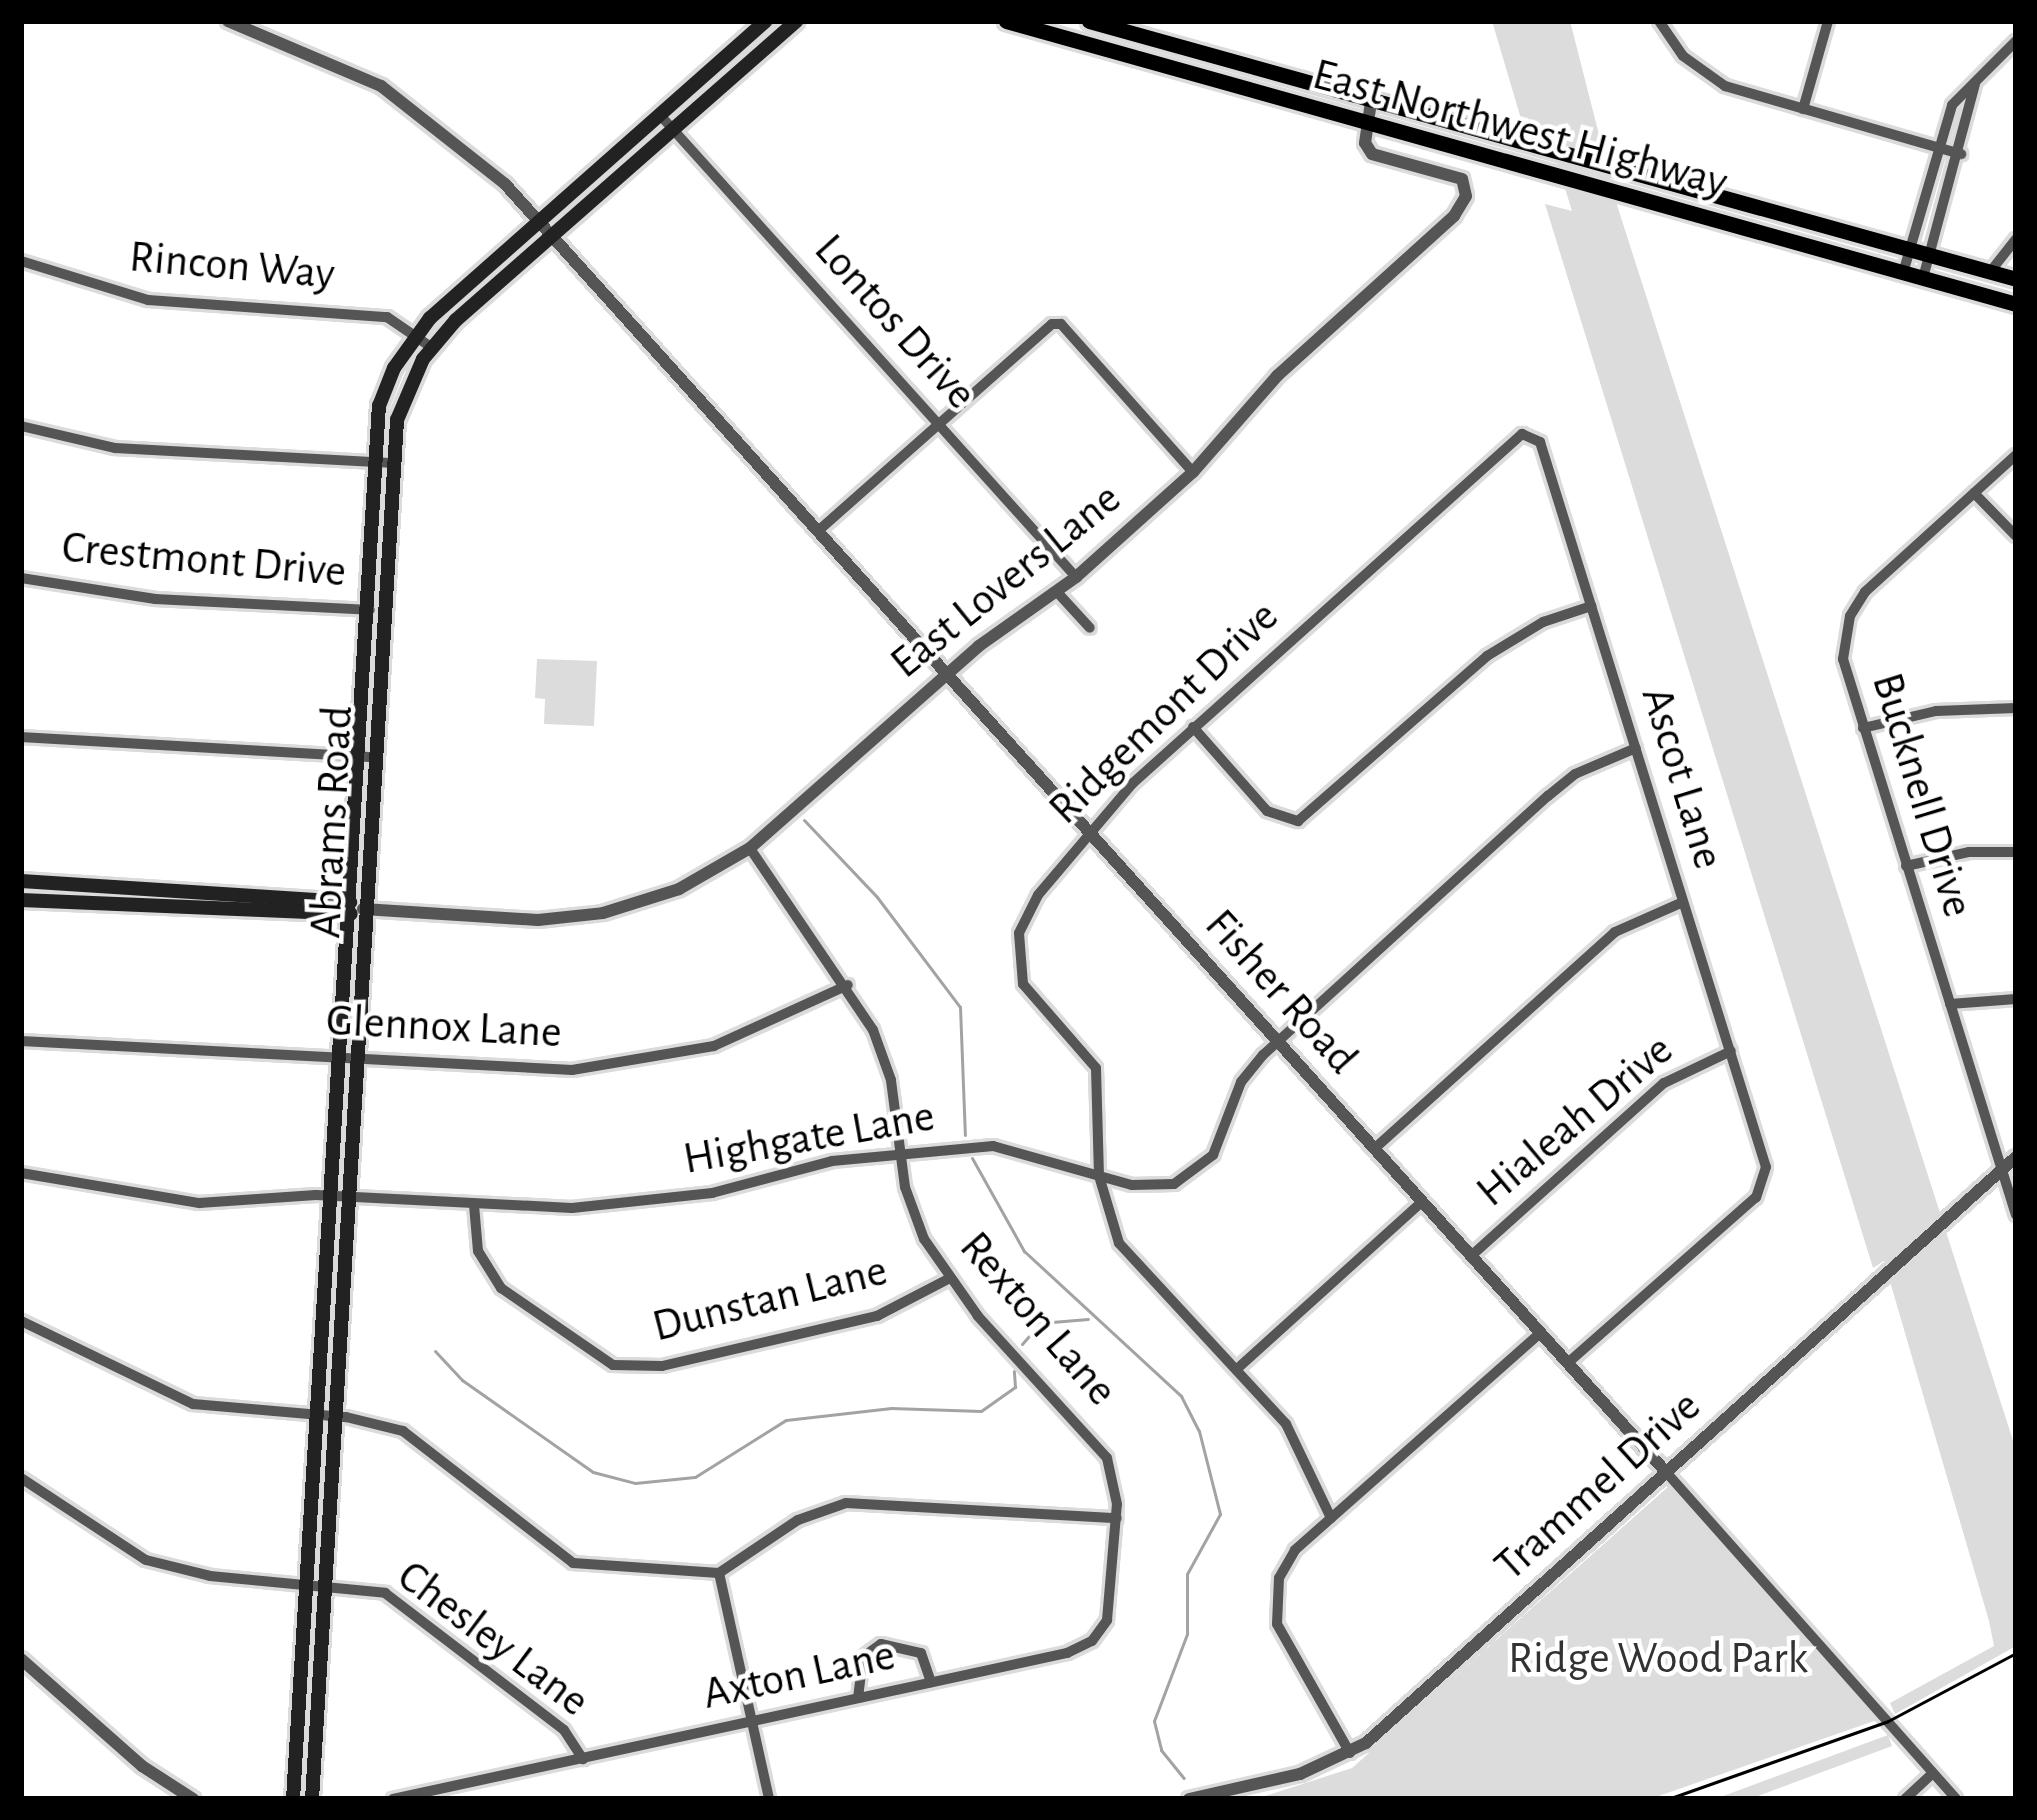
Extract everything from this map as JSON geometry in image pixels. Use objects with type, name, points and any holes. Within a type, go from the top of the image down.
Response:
[{"type":"main road","name":"Abrams Road","points":[[293,1799],[370,462],[383,394],[416,333],[766,21]]},
{"type":"main road","name":"Abrams Road","points":[[312,1799],[390,463],[402,402],[431,347],[552,234],[796,21]]},
{"type":"main road","name":"East Northwest Highway","points":[[1006,21],[1178,73],[2016,304]]},
{"type":"main road","name":"East Northwest Highway","points":[[1089,21],[1629,176],[2016,279]]},
{"type":"main road","points":[[1178,73],[1185,51]]},
{"type":"main road","points":[[383,394],[402,402]]},
{"type":"main road","name":"East Lovers Lane","points":[[21,881],[345,898],[363,909]]},
{"type":"main road","points":[[44,882],[44,902]]},
{"type":"main road","name":"East Lovers Lane","points":[[21,900],[344,916],[363,909]]},
{"type":"street","name":"Fisher Road","points":[[228,21],[331,59],[409,104],[540,221],[1956,1799]]},
{"type":"street","points":[[1659,21],[1701,73],[1803,109],[1960,154]]},
{"type":"street","points":[[1803,109],[1828,21]]},
{"type":"street","points":[[1903,273],[1952,104],[2016,40]]},
{"type":"street","points":[[1923,278],[1960,154],[1975,84]]},
{"type":"street","points":[[1366,125],[1371,102]]},
{"type":"street","name":"Lontos Drive","points":[[660,115],[1076,577]]},
{"type":"street","name":"East Lovers Lane","points":[[363,909],[538,920],[603,913],[679,889],[750,848],[946,674],[1076,577],[1192,472],[1277,376],[1462,204],[1462,179],[1372,154],[1366,125]]},
{"type":"street","points":[[1990,272],[2016,239]]},
{"type":"street","name":"Rincon Way","points":[[21,261],[148,300],[365,313],[416,333],[431,347]]},
{"type":"street","points":[[818,531],[1052,324],[1061,323],[1192,472]]},
{"type":"street","points":[[21,426],[115,448],[390,463]]},
{"type":"street","name":"Ascot Lane","points":[[1522,434],[1540,442],[1763,1154],[1766,1178],[1756,1197],[1568,1363]]},
{"type":"street","name":"Ridgemont Drive","points":[[1331,1518],[1301,1444],[1238,1368],[1119,1243],[1099,1176],[1096,1068],[1080,1041],[1034,1002],[1017,947],[1038,895],[1088,833],[1193,727],[1522,434]]},
{"type":"street","name":"Bucknell Drive","points":[[2016,455],[1865,592],[1850,616],[1844,658],[2016,1215]]},
{"type":"street","points":[[1974,493],[2016,536]]},
{"type":"street","name":"Crestmont Drive","points":[[21,578],[155,599],[381,610]]},
{"type":"street","points":[[1058,593],[1090,628]]},
{"type":"street","points":[[1193,727],[1282,820],[1311,815],[1487,656],[1543,622],[1591,606]]},
{"type":"street","points":[[1863,728],[1936,711],[2016,708]]},
{"type":"street","points":[[21,737],[372,757]]},
{"type":"street","name":"Highgate Lane","points":[[21,1173],[199,1203],[328,1195],[475,1205],[616,1205],[899,1155],[993,1146],[1099,1176],[1162,1187],[1197,1173],[1218,1146],[1241,1082],[1277,1042],[1562,785],[1636,748]]},
{"type":"street","name":"Rexton Lane","points":[[750,848],[848,985],[883,1054],[912,1214],[948,1279],[1100,1447],[1113,1475],[1117,1518]]},
{"type":"street","points":[[1906,866],[2016,852]]},
{"type":"street","points":[[1374,1149],[1615,932],[1683,902]]},
{"type":"street","name":"Glennox Lane","points":[[21,1041],[354,1061],[609,1068],[714,1046],[848,985]]},
{"type":"street","points":[[1951,1004],[2016,999]]},
{"type":"street","name":"Hialeah Drive","points":[[1471,1256],[1664,1083],[1731,1052]]},
{"type":"street","name":"Trammel Drive","points":[[1189,1799],[1300,1774],[1350,1753],[2016,1157]]},
{"type":"street","name":"Hialeah Drive","points":[[1238,1368],[1423,1202]]},
{"type":"street","name":"Dunstan Lane","points":[[475,1205],[478,1251],[501,1288],[613,1365],[662,1366],[877,1316],[948,1279]]},
{"type":"street","points":[[21,1321],[164,1396],[214,1409],[334,1416],[403,1431],[573,1563],[719,1573],[798,1520],[846,1503],[1117,1518]]},
{"type":"street","points":[[1350,1753],[1284,1639],[1275,1608],[1286,1562],[1540,1333]]},
{"type":"street","name":"Chesley Lane","points":[[21,1478],[146,1560],[210,1576],[366,1586],[402,1604],[564,1730],[583,1759]]},
{"type":"street","name":"Axton Lane","points":[[393,1799],[931,1682],[1092,1641],[1111,1607],[1117,1518]]},
{"type":"street","points":[[719,1573],[769,1799]]},
{"type":"street","points":[[857,1698],[863,1657],[881,1644],[921,1652],[931,1682]]},
{"type":"street","points":[[21,1659],[142,1766],[193,1799]]},
{"type":"street","points":[[1906,1799],[1933,1773]]},
{"type":"green space","points":[[1492,21],[1570,21],[1617,205],[2016,1450],[2016,1646],[1895,1714],[1890,1703],[1994,1646],[1989,1621],[1884,1261],[1873,1268],[1545,204],[1572,211],[1550,140],[1524,129]]},
{"type":"green space","points":[[537,659],[597,661],[594,726],[544,724],[545,699],[535,698]]},
{"type":"green space","name":"Ridge Wood Park","points":[[1669,1486],[1877,1720],[1650,1799],[1256,1799],[1352,1768]]},
{"type":"green space","points":[[1888,1735],[1892,1746],[1750,1799],[1715,1799]]},
{"type":"waterway","points":[[804,820],[877,897],[960,1007],[965,1135]]},
{"type":"waterway","points":[[972,1158],[1024,1251],[1181,1396],[1199,1431],[1220,1514],[1187,1574],[1187,1634],[1154,1721],[1161,1750],[1184,1778]]},
{"type":"waterway","points":[[1022,1344],[1040,1323],[1088,1319]]},
{"type":"waterway","points":[[435,1351],[462,1380],[593,1472],[635,1483],[695,1477],[786,1420],[891,1408],[981,1411],[1015,1387],[1014,1371]]},
{"type":"tram line","points":[[1668,1799],[1888,1721],[2016,1653]]}]
